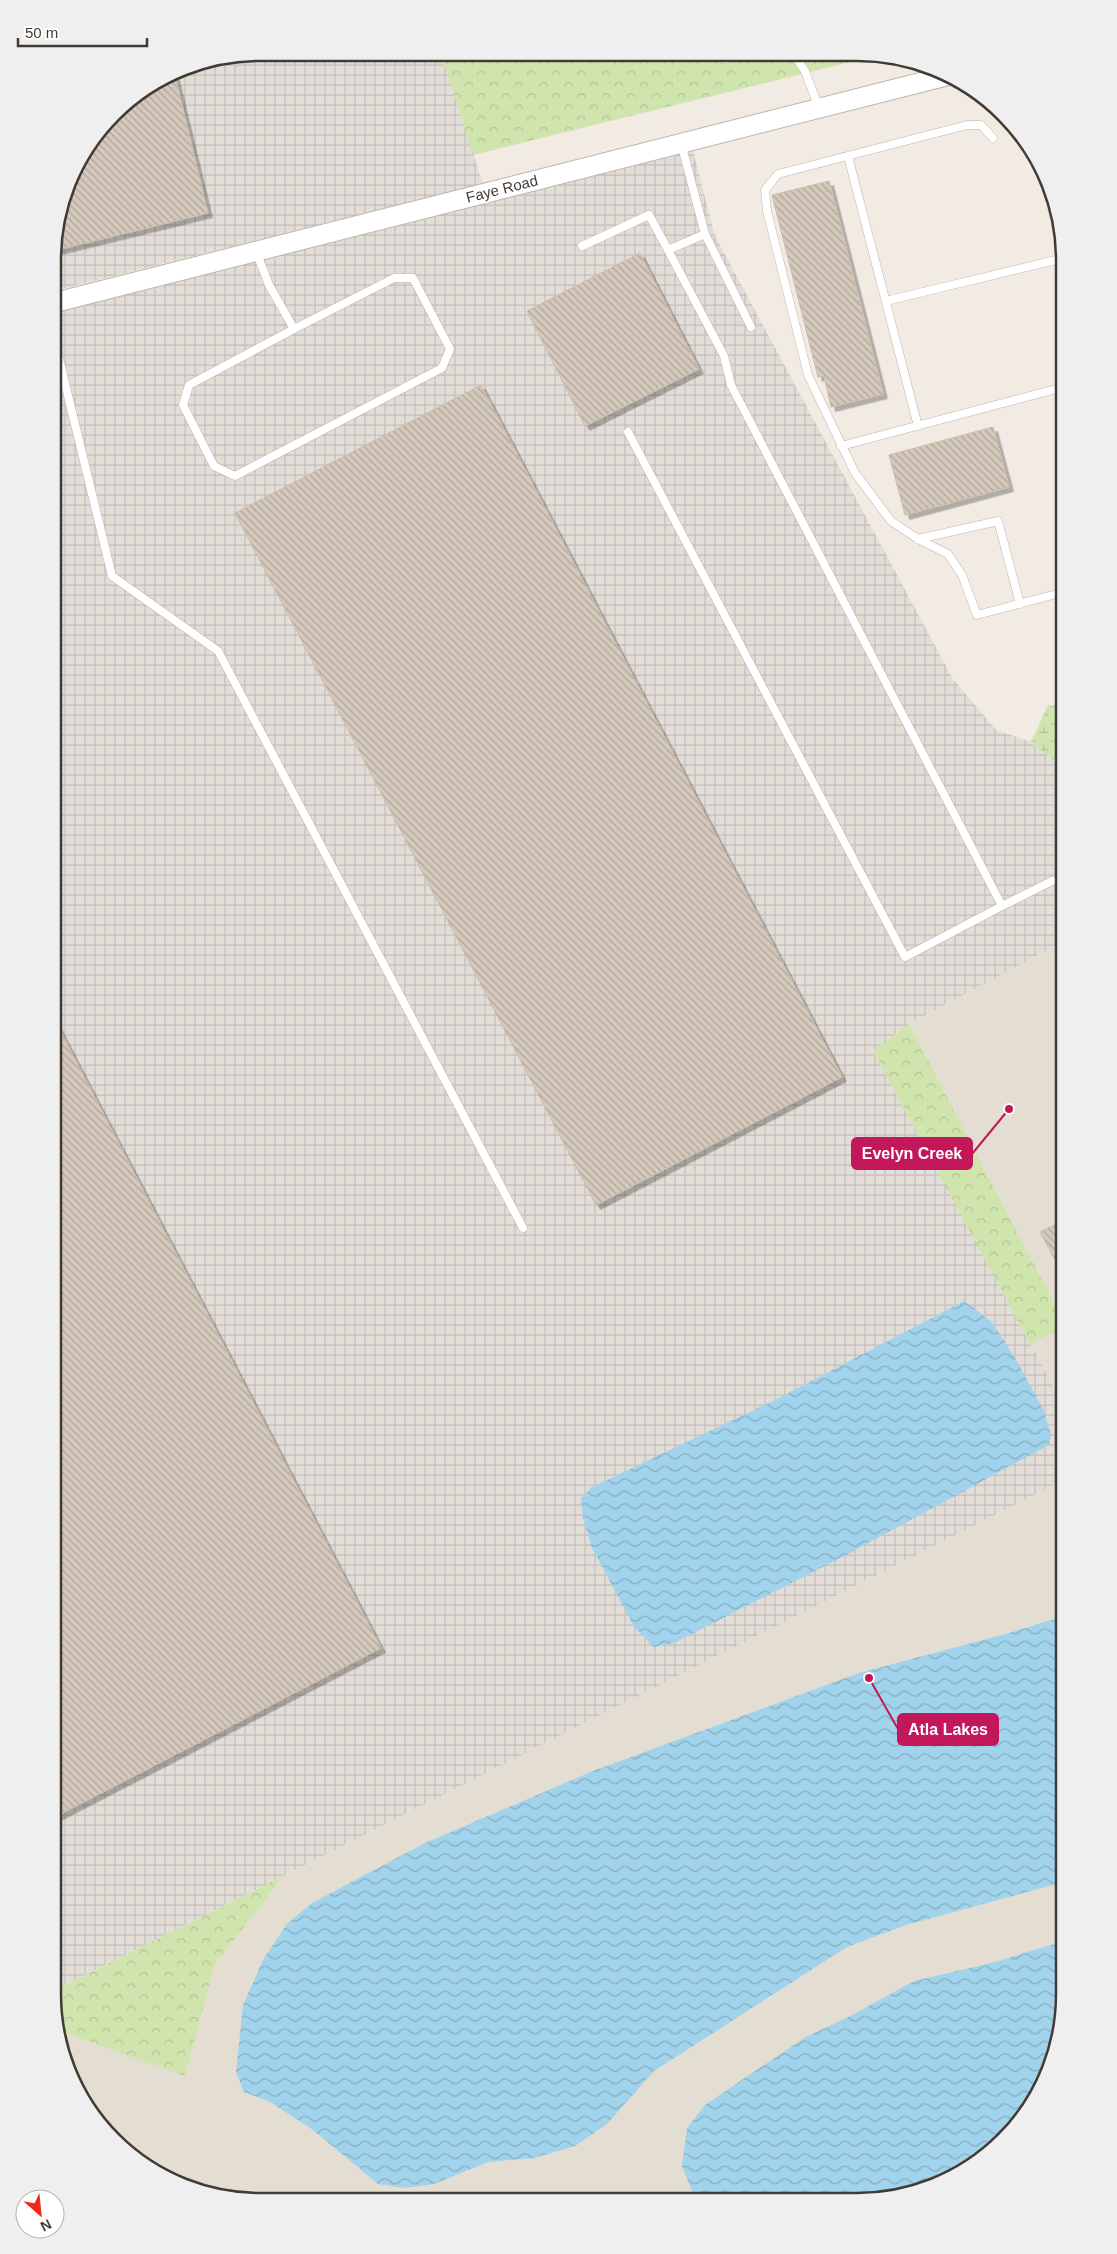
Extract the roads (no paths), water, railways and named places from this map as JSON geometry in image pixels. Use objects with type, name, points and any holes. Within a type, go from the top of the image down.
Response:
[{"type":"street","name":"Faye Road","points":[[61,301],[937,78]]},
{"type":"lane","points":[[798,61],[805,71],[819,108]]},
{"type":"lane","points":[[993,138],[981,125],[967,126],[778,174],[765,190],[767,211],[808,375],[855,473],[891,521],[918,539],[948,554],[962,575],[977,614],[1056,594]]},
{"type":"lane","points":[[681,143],[705,234],[751,327]]},
{"type":"lane","points":[[848,156],[918,426]]},
{"type":"lane","points":[[582,246],[649,214],[724,356],[731,385],[1002,906]]},
{"type":"lane","points":[[668,250],[705,234]]},
{"type":"lane","points":[[256,251],[269,285],[294,329]]},
{"type":"lane","points":[[886,301],[1056,260]]},
{"type":"lane","points":[[394,278],[413,278],[450,349],[442,368],[235,476],[214,466],[183,404],[190,385],[294,329],[394,278]]},
{"type":"lane","points":[[61,367],[112,576],[218,651],[523,1228]]},
{"type":"lane","points":[[841,446],[1056,389]]},
{"type":"lane","points":[[628,432],[905,957],[1052,881]]},
{"type":"lane","points":[[918,539],[998,521],[1020,604]]},
{"type":"water","points":[[964,1301],[992,1322],[1018,1363],[1043,1409],[1051,1434],[1049,1445],[850,1553],[674,1643],[654,1647],[635,1628],[592,1548],[583,1518],[581,1498],[592,1487],[777,1399]]},
{"type":"water","points":[[1056,1618],[1056,1884],[906,1925],[847,1947],[654,2071],[607,2124],[575,2146],[534,2158],[488,2162],[434,2184],[404,2188],[378,2184],[313,2130],[270,2102],[244,2092],[236,2072],[243,2005],[264,1958],[287,1924],[312,1903],[425,1843],[593,1771],[859,1673]]},
{"type":"water","points":[[1056,1943],[1054,2020],[1041,2070],[1029,2093],[1015,2115],[978,2152],[933,2178],[883,2191],[857,2193],[693,2193],[682,2166],[687,2128],[705,2105],[804,2038],[850,2016],[914,1981],[995,1962]]},
{"type":"place","name":"Evelyn Creek","points":[[1009,1109]]},
{"type":"place","name":"Atla Lakes","points":[[869,1678]]}]
